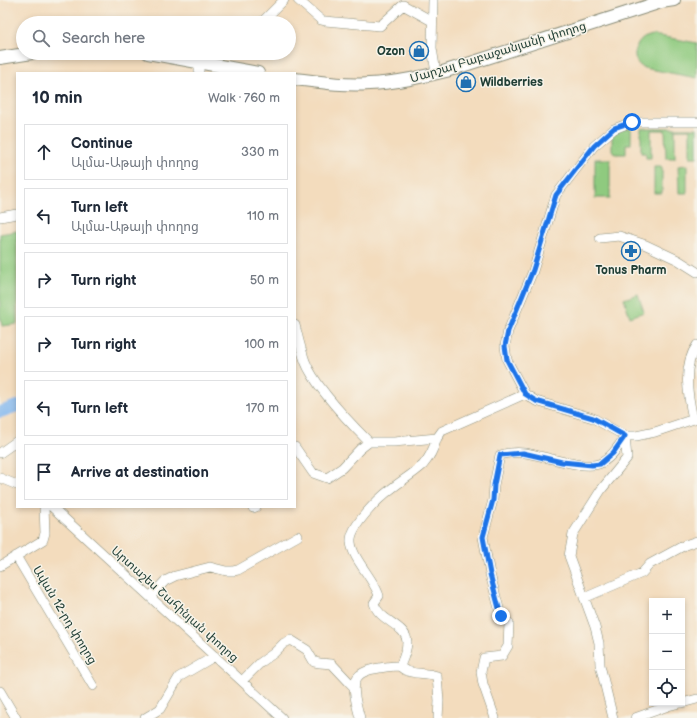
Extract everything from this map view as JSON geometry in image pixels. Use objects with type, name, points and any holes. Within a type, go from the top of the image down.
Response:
[{"type":"main road","name":"Մարշալ Բաբաջանյանի փողոց","points":[[296,79],[330,83],[368,84],[404,80],[436,73],[661,2],[674,0]]},
{"type":"main road","points":[[0,58],[16,56]]},
{"type":"main road","points":[[174,60],[199,67],[248,72]]},
{"type":"street","points":[[268,16],[284,0]]},
{"type":"street","points":[[298,0],[325,22],[380,26],[402,3],[432,20]]},
{"type":"street","points":[[433,0],[432,48],[436,73]]},
{"type":"street","points":[[697,122],[632,122],[614,128],[594,146],[556,195],[533,270],[508,331],[505,346],[507,360],[525,394],[536,401],[593,418],[625,436],[636,436],[695,419],[688,396],[688,374],[690,358],[697,345]]},
{"type":"street","points":[[0,217],[16,214]]},
{"type":"street","points":[[600,238],[620,236],[646,245],[678,260],[697,272]]},
{"type":"street","points":[[296,329],[305,362],[316,381],[345,418],[369,442]]},
{"type":"street","points":[[400,666],[406,652],[406,638],[398,627],[384,618],[377,610],[374,603],[379,596],[352,548],[351,538],[353,532],[362,518],[381,497],[423,464],[433,450],[437,438],[442,431],[525,394]]},
{"type":"street","points":[[613,718],[600,665],[599,643],[595,627],[569,556],[573,534],[598,494],[627,458],[625,436]]},
{"type":"street","points":[[495,718],[483,684],[481,672],[484,658],[502,656],[508,646],[509,623],[501,616],[490,574],[483,537],[493,500],[494,485],[500,455],[523,453],[562,462],[592,465],[600,464],[613,453],[625,436]]},
{"type":"street","points":[[296,448],[313,473],[327,478],[342,468],[360,449],[369,442],[394,442],[437,438]]},
{"type":"street","points":[[0,453],[16,441]]},
{"type":"street","points":[[0,478],[16,485]]},
{"type":"street","points":[[0,566],[40,542],[45,537],[44,508]]},
{"type":"street","name":"Արտաշես Շահինյան փողոց","points":[[53,508],[282,718]]},
{"type":"street","points":[[150,597],[169,578],[210,567],[226,571],[238,570],[298,536]]},
{"type":"street","points":[[584,598],[642,573],[650,564],[685,545],[697,541]]},
{"type":"street","name":"Ավան 12-րդ փողոց","points":[[16,556],[93,686]]},
{"type":"street","points":[[242,681],[260,663],[274,653],[284,643],[291,640],[307,650],[314,662],[332,664],[353,686]]},
{"type":"street","points":[[145,718],[160,709],[179,677],[215,656]]},
{"type":"street","points":[[360,718],[355,701],[353,686],[357,677],[364,671],[400,666],[407,671],[429,673],[437,676],[438,718]]},
{"type":"street","points":[[0,691],[16,718]]},
{"type":"street","points":[[685,702],[697,699]]},
{"type":"street","points":[[635,718],[668,706]]},
{"type":"green space","points":[[653,35],[697,43],[697,78],[644,68],[639,64],[636,60],[635,54],[638,44],[647,36]]},
{"type":"green space","points":[[621,128],[631,128],[631,144],[626,144],[626,154],[615,154],[612,150],[612,137]]},
{"type":"green space","points":[[641,128],[697,128],[697,157],[690,157],[690,129],[675,129],[675,158],[666,158],[665,130],[651,130],[651,158],[646,158],[646,153],[641,153]]},
{"type":"green space","points":[[595,159],[610,159],[610,198],[595,198]]},
{"type":"green space","points":[[687,165],[687,193],[679,193],[678,166]]},
{"type":"green space","points":[[654,167],[662,167],[662,193],[654,193]]},
{"type":"green space","points":[[16,231],[16,324],[2,326],[0,315],[0,234]]},
{"type":"green space","points":[[638,294],[644,312],[630,317],[624,299]]},
{"type":"waterway","points":[[0,412],[16,406]]},
{"type":"place","name":"Ozon","points":[[419,51]]},
{"type":"place","name":"Wildberries","points":[[466,82]]},
{"type":"place","name":"Tonus Pharm","points":[[631,251]]},
{"type":"route","points":[[501,616],[490,574],[483,537],[493,500],[494,485],[500,455],[523,453],[562,462],[592,465],[600,464],[617,450],[625,436],[593,418],[536,401],[525,394],[507,360],[505,346],[508,331],[533,270],[556,195],[594,146],[614,128],[632,122]]}]
